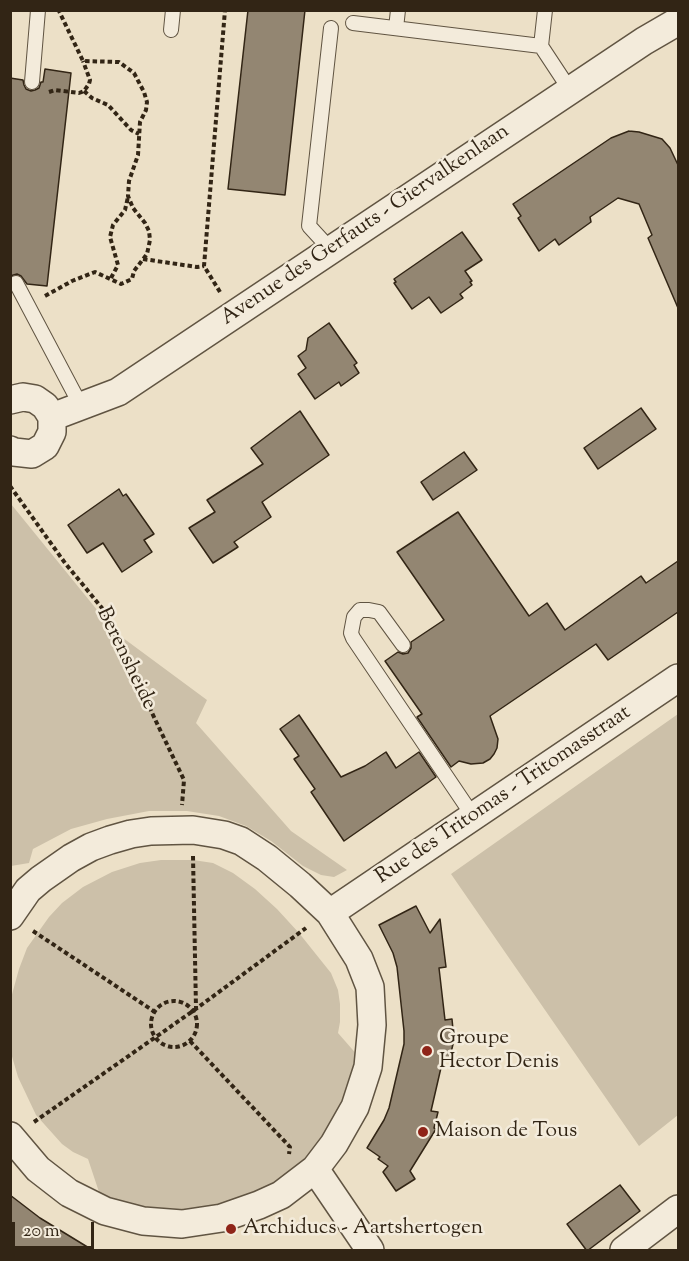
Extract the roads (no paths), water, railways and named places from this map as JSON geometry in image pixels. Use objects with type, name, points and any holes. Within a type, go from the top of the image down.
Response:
[{"type":"street","name":"Avenue des Gerfauts - Giervalkenlaan","points":[[52,417],[118,392],[674,21]]},
{"type":"street","points":[[10,400],[23,397],[35,399],[45,406],[52,417],[52,432],[45,446],[32,454],[10,450]]},
{"type":"street","name":"Rue des Tritomas - Tritomasstraat","points":[[330,913],[678,678]]},
{"type":"street","points":[[11,916],[28,890],[72,858],[92,847],[131,834],[151,831],[193,830],[224,835],[242,841],[267,858],[330,913],[359,959],[370,987],[372,1025],[368,1067],[355,1107],[315,1169],[281,1195],[222,1218],[182,1224],[143,1221],[105,1211],[69,1193],[38,1169],[11,1138]]},
{"type":"street","points":[[315,1169],[370,1251]]},
{"type":"street","points":[[624,1251],[678,1209]]},
{"type":"lane","points":[[33,82],[38,10]]},
{"type":"lane","points":[[171,30],[173,10]]},
{"type":"lane","points":[[396,28],[398,10]]},
{"type":"lane","points":[[545,10],[541,46],[570,90]]},
{"type":"lane","points":[[353,23],[541,46]]},
{"type":"lane","points":[[331,28],[309,226],[331,250]]},
{"type":"lane","points":[[16,283],[81,406]]},
{"type":"lane","points":[[403,645],[379,612],[360,610],[354,617],[351,633],[353,638],[473,816]]},
{"type":"place","name":"Groupe Hector Denis","points":[[427,1051]]},
{"type":"place","name":"Maison de Tous","points":[[423,1132]]},
{"type":"place","name":"Archiducs - Aartshertogen","points":[[231,1229]]}]
